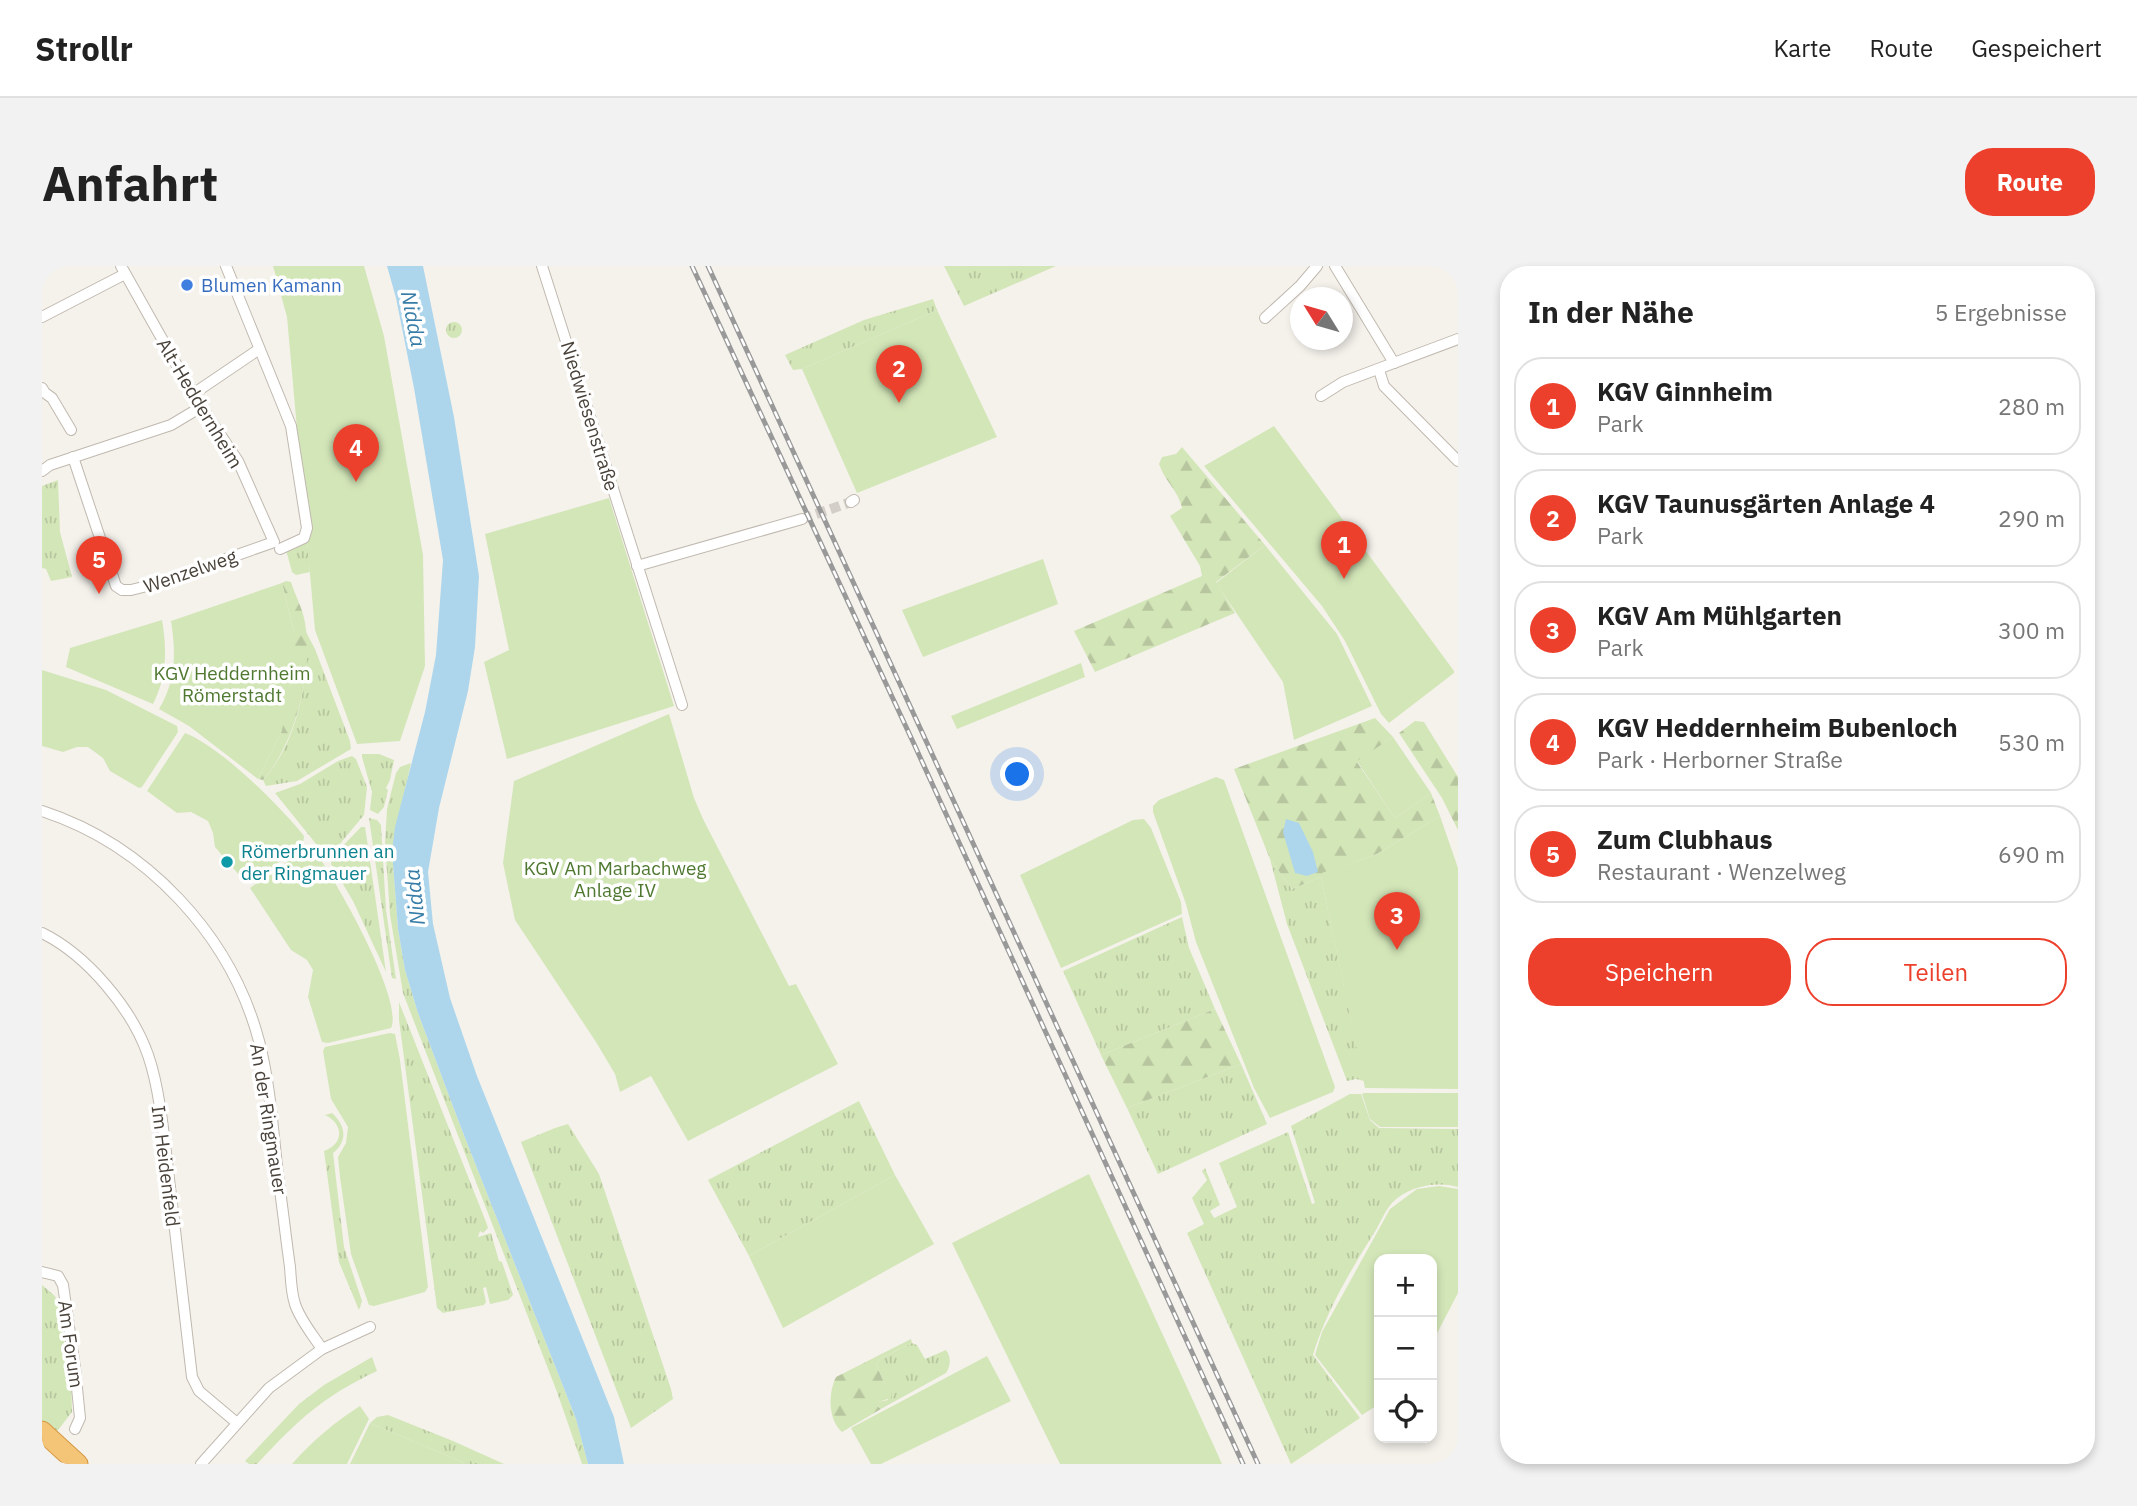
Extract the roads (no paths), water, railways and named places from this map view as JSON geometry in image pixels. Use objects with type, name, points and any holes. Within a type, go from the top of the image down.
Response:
[{"type":"highway","points":[[42,1432],[78,1464]]},
{"type":"street","points":[[226,266],[291,426],[307,528],[304,538],[277,545]]},
{"type":"street","name":"Niedwiesenstraße","points":[[542,266],[682,705]]},
{"type":"street","points":[[1265,318],[1300,286],[1317,266]]},
{"type":"street","points":[[1335,266],[1394,363]]},
{"type":"street","points":[[42,317],[123,270]]},
{"type":"street","name":"Alt-Heddernheim","points":[[123,270],[193,394],[238,461],[277,545]]},
{"type":"street","points":[[1321,396],[1343,382],[1458,339]]},
{"type":"street","points":[[193,394],[258,350]]},
{"type":"street","points":[[1379,370],[1384,386],[1458,461]]},
{"type":"street","points":[[43,392],[52,398],[71,430]]},
{"type":"street","points":[[42,471],[50,465],[171,425],[201,407]]},
{"type":"street","name":"Wenzelweg","points":[[73,457],[116,586],[122,590],[155,584],[277,545]]},
{"type":"street","points":[[636,566],[802,519]]},
{"type":"street","name":"An der Ringmauer","points":[[42,811],[62,817],[108,842],[160,881],[212,938],[231,970],[258,1038],[267,1077],[294,1303],[322,1349]]},
{"type":"street","name":"Im Heidenfeld","points":[[42,933],[68,950],[104,984],[128,1014],[149,1056],[167,1160],[192,1377],[199,1391],[237,1423]]},
{"type":"street","name":"Am Forum","points":[[42,1272],[58,1276],[63,1285],[80,1418],[75,1429]]},
{"type":"street","points":[[201,1464],[269,1388],[322,1349],[370,1327]]},
{"type":"water","name":"Nidda","points":[[387,266],[423,266],[454,417],[479,576],[475,647],[468,691],[439,808],[428,872],[433,924],[450,998],[477,1076],[614,1417],[624,1464],[588,1464],[576,1419],[460,1125],[418,1013],[405,970],[398,929],[392,851],[395,827],[425,712],[436,655],[443,560],[414,388]]},
{"type":"water","points":[[1286,819],[1299,823],[1313,852],[1318,872],[1307,876],[1295,873],[1283,832]]},
{"type":"tunnel","points":[[802,519],[851,502]]},
{"type":"railway","points":[[692,266],[1243,1464]]},
{"type":"railway","points":[[708,266],[1258,1464]]},
{"type":"railway","points":[[42,1453],[54,1464]]},
{"type":"place","name":"Blumen Kamann","points":[[187,285]]},
{"type":"place","name":"KGV Taunusgärten Anlage 4","points":[[899,403]]},
{"type":"place","name":"KGV Heddernheim Bubenloch","points":[[356,482]]},
{"type":"place","name":"KGV Ginnheim","points":[[1344,579]]},
{"type":"place","name":"Zum Clubhaus","points":[[99,594]]},
{"type":"place","name":"Römerbrunnen an der Ringmauer","points":[[227,862]]},
{"type":"place","name":"KGV Am Mühlgarten","points":[[1397,950]]},
{"type":"park label","name":"KGV Heddernheim Römerstadt","points":[[232,684]]},
{"type":"park label","name":"KGV Am Marbachweg Anlage IV","points":[[615,879]]}]
